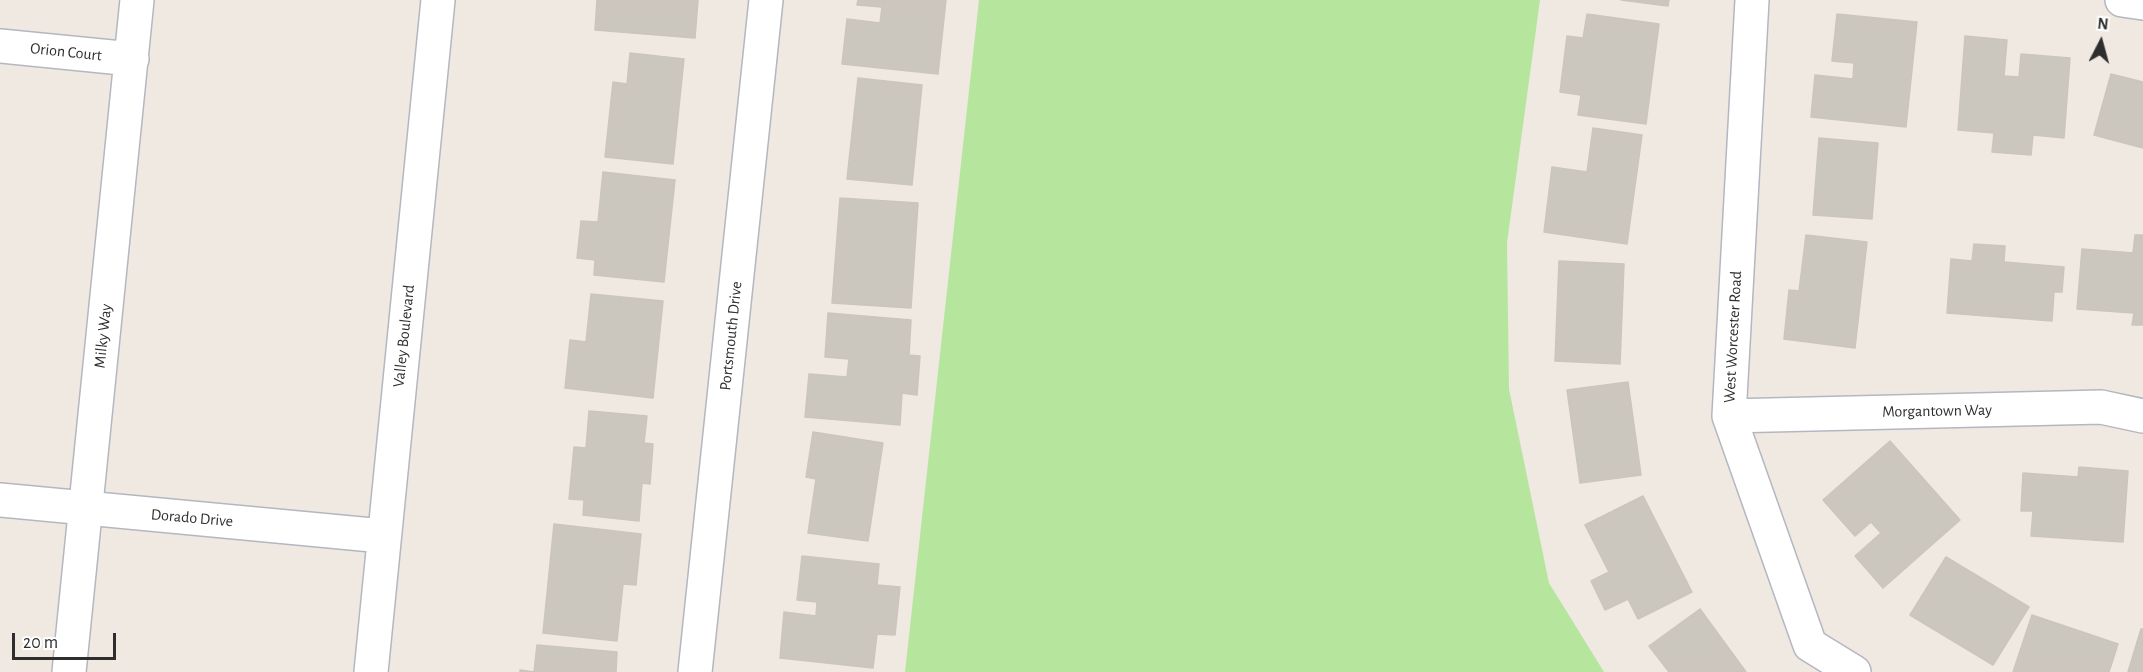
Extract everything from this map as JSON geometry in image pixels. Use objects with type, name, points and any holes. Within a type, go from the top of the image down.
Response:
[{"type":"street","name":"Milky Way","points":[[69,672],[137,0]]},
{"type":"street","name":"Valley Boulevard","points":[[371,672],[438,0]]},
{"type":"street","name":"Portsmouth Drive","points":[[695,672],[766,0]]},
{"type":"street","name":"West Worcester Road","points":[[1752,0],[1729,417],[1810,645],[1854,672]]},
{"type":"street","points":[[2122,0],[2143,3]]},
{"type":"street","name":"Orion Court","points":[[0,46],[132,59]]},
{"type":"street","name":"Morgantown Way","points":[[1729,417],[2101,407],[2143,416]]},
{"type":"street","name":"Dorado Drive","points":[[0,500],[383,536]]},
{"type":"green space","points":[[979,0],[1540,0],[1507,243],[1509,389],[1549,583],[1604,672],[905,672]]},
{"type":"building","points":[[597,0],[698,0],[695,38],[595,30]]},
{"type":"building","points":[[858,0],[946,0],[938,74],[842,64],[847,19],[880,23],[882,7],[857,5]]},
{"type":"building","points":[[1621,0],[1669,0],[1668,6]]},
{"type":"building","points":[[1587,14],[1659,24],[1646,124],[1578,115],[1581,95],[1560,92],[1567,36],[1583,38]]},
{"type":"building","points":[[1837,14],[1917,22],[1906,127],[1811,117],[1815,75],[1853,79],[1854,63],[1832,61]]},
{"type":"building","points":[[1965,36],[2007,40],[2004,76],[2019,77],[2021,54],[2070,58],[2064,138],[2033,135],[2031,155],[1992,152],[1994,133],[1958,130]]},
{"type":"building","points":[[630,53],[684,59],[673,164],[605,157],[613,82],[627,84]]},
{"type":"building","points":[[2111,74],[2143,82],[2143,148],[2094,135]]},
{"type":"building","points":[[858,78],[922,85],[912,185],[847,179]]},
{"type":"building","points":[[1593,128],[1642,135],[1627,244],[1544,232],[1552,167],[1587,172]]},
{"type":"building","points":[[1819,138],[1878,143],[1872,219],[1813,215]]},
{"type":"building","points":[[603,172],[675,180],[664,282],[594,275],[595,260],[577,258],[581,221],[598,222]]},
{"type":"building","points":[[840,198],[918,203],[911,308],[832,303]]},
{"type":"building","points":[[1806,235],[1867,242],[1855,348],[1784,339],[1789,290],[1799,291]]},
{"type":"building","points":[[2135,235],[2143,235],[2143,325],[2132,325],[2134,313],[2077,309],[2082,249],[2133,253]]},
{"type":"building","points":[[1974,244],[2005,246],[2004,262],[2064,267],[2062,292],[2054,292],[2052,321],[1947,313],[1951,259],[1972,261]]},
{"type":"building","points":[[1559,261],[1624,264],[1620,364],[1555,361]]},
{"type":"building","points":[[591,294],[663,301],[653,398],[565,388],[570,340],[586,342]]},
{"type":"building","points":[[828,313],[911,320],[909,355],[920,356],[917,395],[902,393],[900,425],[805,417],[809,374],[847,377],[849,359],[825,357]]},
{"type":"building","points":[[1628,382],[1641,475],[1580,483],[1567,390]]},
{"type":"building","points":[[589,411],[647,416],[644,443],[653,444],[650,484],[642,483],[639,521],[583,515],[584,500],[569,499],[574,447],[586,448]]},
{"type":"building","points":[[813,432],[883,443],[868,541],[808,533],[816,479],[806,477]]},
{"type":"building","points":[[1890,441],[1960,520],[1883,588],[1855,556],[1881,533],[1871,522],[1855,536],[1823,500]]},
{"type":"building","points":[[2079,467],[2128,471],[2123,542],[2031,536],[2033,511],[2021,511],[2023,473],[2078,477]]},
{"type":"building","points":[[1643,496],[1692,592],[1638,619],[1628,599],[1605,610],[1591,581],[1609,572],[1585,525]]},
{"type":"building","points":[[554,524],[641,534],[636,585],[623,584],[617,641],[543,633]]},
{"type":"building","points":[[802,556],[879,564],[877,585],[900,587],[895,635],[877,634],[873,668],[780,658],[784,612],[816,616],[817,602],[797,600]]},
{"type":"building","points":[[1946,557],[2029,607],[1993,665],[1910,615]]},
{"type":"building","points":[[1700,609],[1746,672],[1669,672],[1649,646]]},
{"type":"building","points":[[2032,615],[2118,644],[2109,672],[2013,672]]},
{"type":"building","points":[[2141,629],[2143,629],[2143,672],[2128,672]]},
{"type":"building","points":[[537,645],[617,652],[616,672],[534,672]]}]
